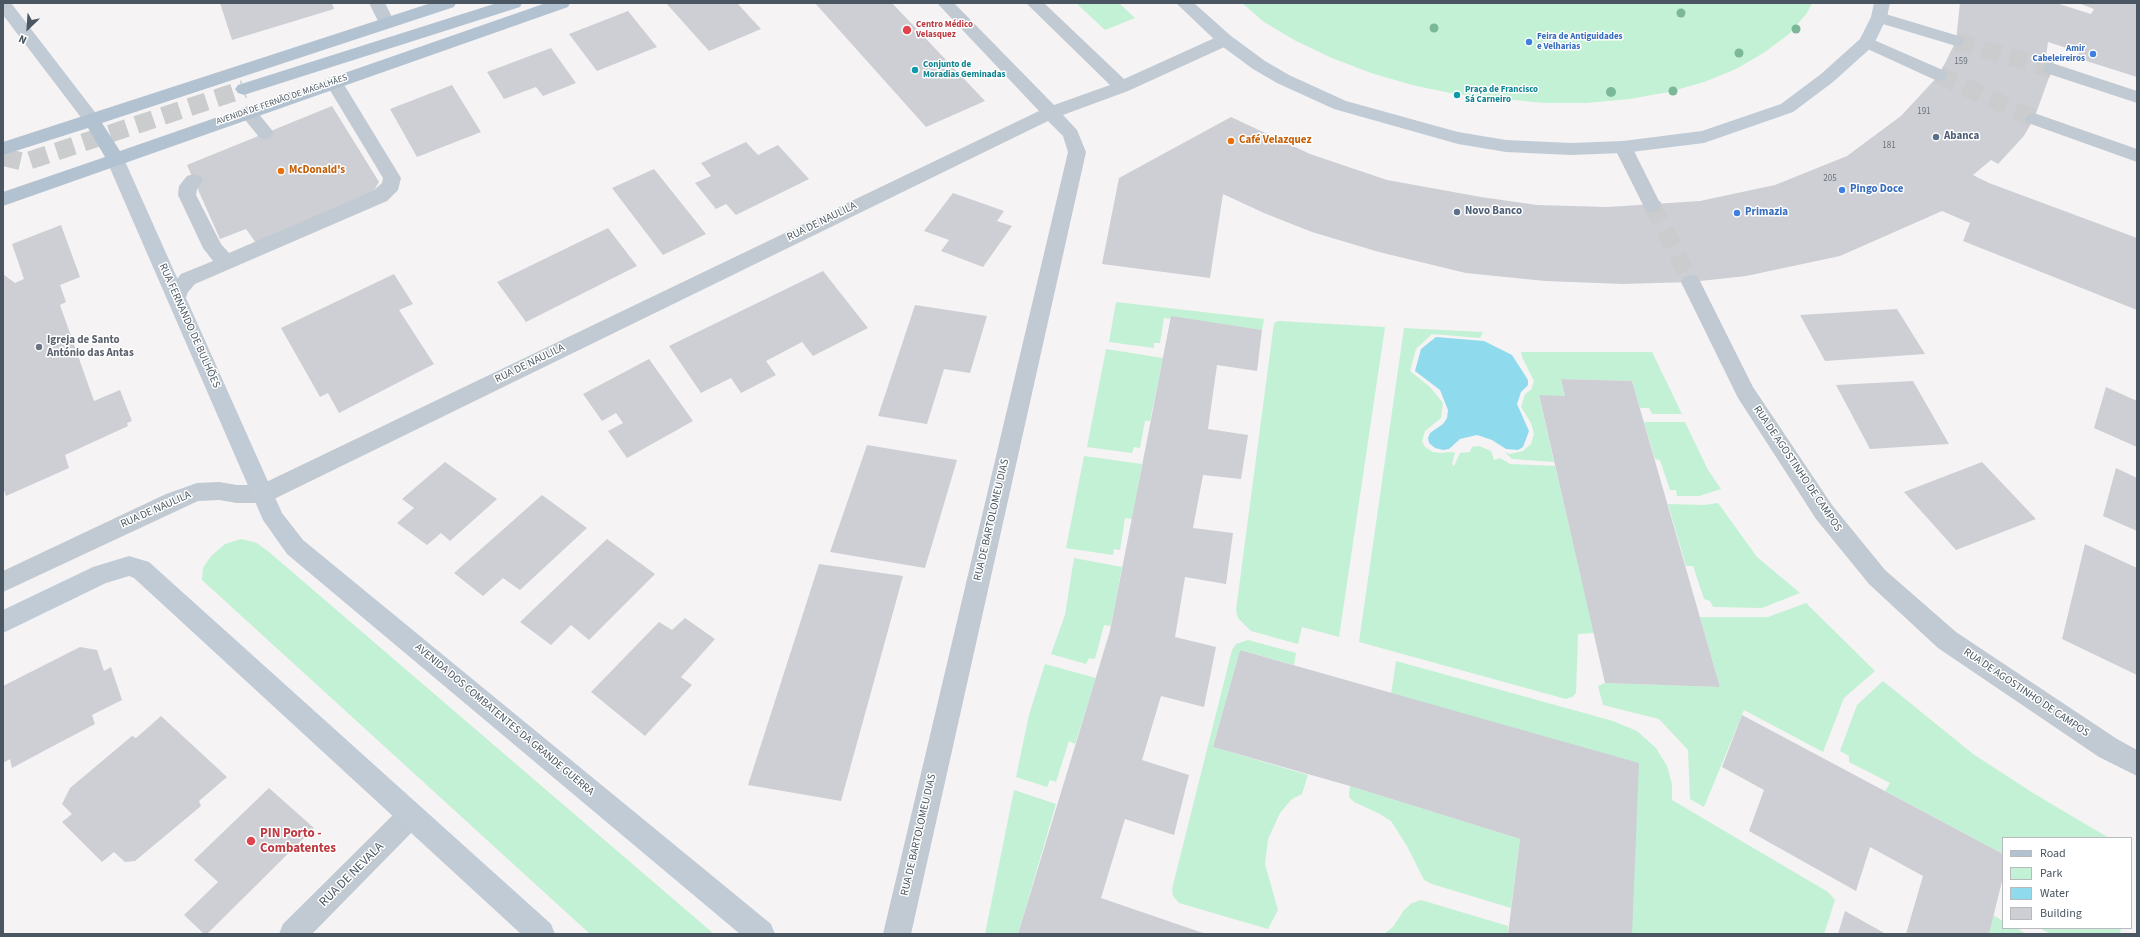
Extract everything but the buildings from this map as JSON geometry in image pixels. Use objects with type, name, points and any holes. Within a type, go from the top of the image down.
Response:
[{"type":"main road","points":[[3,149],[446,3]]},
{"type":"main road","points":[[244,89],[514,3]]},
{"type":"main road","name":"AVENIDA DE FERNÃO DE MAGALHÃES","points":[[3,199],[562,3]]},
{"type":"main road","points":[[1184,3],[1225,40],[1259,65],[1290,83],[1340,106],[1458,138],[1506,146],[1571,149],[1622,147],[1704,137],[1787,108],[1827,78],[1867,42],[1880,10]]},
{"type":"main road","points":[[3,4],[92,120],[115,159]]},
{"type":"main road","name":"RUA FERNANDO DE BULHÕES","points":[[115,159],[177,297],[262,494]]},
{"type":"main road","name":"AVENIDA DOS COMBATENTES DA GRANDE GUERRA","points":[[262,494],[274,520],[295,547],[760,934]]},
{"type":"main road","points":[[3,622],[106,572],[129,566],[141,569],[208,628],[410,816],[541,934]]},
{"type":"street","points":[[377,3],[387,23]]},
{"type":"street","points":[[945,3],[1051,113],[1122,87],[1225,40]]},
{"type":"street","points":[[1034,3],[1122,87]]},
{"type":"street","points":[[1880,10],[1956,41]]},
{"type":"street","points":[[1867,42],[1939,74]]},
{"type":"street","points":[[2052,69],[2137,97]]},
{"type":"street","points":[[177,297],[178,290],[188,279],[376,200],[391,184],[392,178],[334,82]]},
{"type":"street","points":[[248,112],[265,133]]},
{"type":"street","name":"RUA DE NAULILA","points":[[3,582],[174,500],[197,492],[219,491],[237,494],[262,494],[1006,133],[1051,113]]},
{"type":"street","name":"RUA DE BARTOLOMEU DIAS","points":[[897,934],[1077,152],[1071,134],[1051,113]]},
{"type":"street","points":[[2034,119],[2137,156]]},
{"type":"street","points":[[1622,147],[1652,205]]},
{"type":"street","points":[[194,181],[188,186],[187,195],[213,248],[222,258],[234,260]]},
{"type":"street","name":"RUA DE AGOSTINHO DE CAMPOS","points":[[1691,282],[1745,392],[1824,512],[1877,577],[1947,640],[2108,748],[2137,764]]},
{"type":"street","name":"RUA DE NEVALA","points":[[293,934],[410,816]]},
{"type":"green space","points":[[1076,3],[1119,3],[1135,18],[1105,30]]},
{"type":"green space","points":[[1242,3],[1812,3],[1807,13],[1789,34],[1765,52],[1736,69],[1704,82],[1669,92],[1629,99],[1587,103],[1544,103],[1455,94],[1412,85],[1371,73],[1332,58],[1296,41],[1264,22]]},
{"type":"green space","points":[[1116,302],[1264,319],[1262,330],[1171,317],[1170,319],[1164,318],[1160,343],[1154,343],[1154,348],[1109,342]]},
{"type":"green space","points":[[1278,321],[1385,327],[1339,637],[1302,627],[1298,644],[1251,631],[1238,618],[1236,610],[1274,323]]},
{"type":"green space","points":[[1404,328],[1483,332],[1480,338],[1432,334],[1416,349],[1410,371],[1430,387],[1443,403],[1441,418],[1425,431],[1422,441],[1425,447],[1433,452],[1455,453],[1452,464],[1454,466],[1460,453],[1470,452],[1472,447],[1479,446],[1491,451],[1494,460],[1500,458],[1510,464],[1555,466],[1594,633],[1578,634],[1576,693],[1572,697],[1566,699],[1359,642]]},
{"type":"green space","points":[[1106,349],[1163,358],[1150,421],[1145,421],[1140,448],[1134,447],[1132,453],[1087,447]]},
{"type":"green space","points":[[1521,352],[1652,352],[1682,414],[1652,414],[1649,408],[1640,408],[1632,381],[1561,379],[1565,396],[1539,396],[1554,462],[1512,459],[1505,452],[1510,454],[1523,451],[1531,444],[1534,434],[1531,423],[1521,407],[1525,394],[1531,390],[1534,381]]},
{"type":"green space","points":[[1644,422],[1685,422],[1708,470],[1721,489],[1699,496],[1677,496],[1676,490],[1670,490],[1660,460],[1655,459]]},
{"type":"green space","points":[[1084,456],[1142,464],[1132,519],[1125,518],[1120,550],[1114,549],[1113,555],[1066,548]]},
{"type":"green space","points":[[1718,503],[1757,557],[1800,593],[1762,608],[1713,607],[1710,601],[1704,599],[1693,566],[1686,566],[1668,504],[1704,505]]},
{"type":"green space","points":[[241,539],[257,543],[269,552],[714,934],[590,934],[202,580],[203,568],[211,556],[225,544]]},
{"type":"green space","points":[[1074,558],[1122,567],[1111,626],[1104,625],[1095,659],[1089,658],[1086,664],[1051,654],[1065,615]]},
{"type":"green space","points":[[1806,603],[1875,671],[1844,698],[1823,752],[1744,710],[1704,807],[1690,799],[1688,750],[1659,719],[1603,705],[1598,686],[1605,683],[1720,687],[1700,617],[1768,617]]},
{"type":"green space","points":[[1248,640],[1296,653],[1294,665],[1240,650],[1213,747],[1308,775],[1302,794],[1292,799],[1280,813],[1268,839],[1265,864],[1278,910],[1268,929],[1179,903],[1173,896],[1172,889],[1232,650],[1236,644]]},
{"type":"green space","points":[[1396,661],[1613,721],[1637,731],[1656,748],[1667,766],[1672,784],[1672,800],[1828,892],[1835,900],[1824,934],[1632,934],[1391,694]]},
{"type":"green space","points":[[1045,664],[1096,678],[1075,744],[1069,741],[1056,782],[1050,780],[1047,787],[1016,777],[1029,715]]},
{"type":"green space","points":[[1883,681],[1973,754],[2033,793],[2107,837],[2002,837],[2002,853],[1885,791],[1890,783],[1849,762],[1849,756],[1840,751],[1857,705]]},
{"type":"green space","points":[[1350,786],[1520,839],[1511,908],[1432,884],[1424,880],[1407,846],[1391,821],[1354,802],[1349,797]]},
{"type":"green space","points":[[1014,790],[1056,804],[1018,934],[985,934]]},
{"type":"green space","points":[[1421,900],[1508,926],[1508,934],[1384,934],[1393,927],[1404,910],[1412,903]]},
{"type":"green space","points":[[1993,915],[2002,920],[2002,929],[2018,929],[2026,934],[1989,934]]},
{"type":"green space","points":[[2042,929],[2121,929],[2120,934],[2050,934]]},
{"type":"water","points":[[1436,337],[1484,341],[1512,355],[1528,380],[1528,385],[1521,392],[1517,404],[1529,431],[1523,447],[1518,450],[1506,449],[1492,440],[1477,435],[1460,439],[1449,449],[1443,450],[1435,448],[1429,443],[1428,438],[1430,433],[1443,424],[1447,418],[1448,410],[1440,390],[1415,371],[1421,349]]},
{"type":"tunnel","points":[[1956,41],[2052,69]]},
{"type":"tunnel","points":[[1939,75],[2034,119]]},
{"type":"tunnel","points":[[3,157],[25,162],[244,89]]},
{"type":"tunnel","points":[[1652,205],[1691,282]]},
{"type":"place","name":"Centro Médico Velasquez","points":[[907,30]]},
{"type":"place","name":"Feira de Antiguidades e Velharias","points":[[1529,42]]},
{"type":"place","name":"Amir Cabeleireiros","points":[[2093,54]]},
{"type":"place","name":"Conjunto de Moradias Geminadas","points":[[915,70]]},
{"type":"place","name":"Praça de Francisco Sá Carneiro","points":[[1457,95]]},
{"type":"place","name":"Abanca","points":[[1936,137]]},
{"type":"place","name":"Café Velazquez","points":[[1231,141]]},
{"type":"place","name":"McDonald's","points":[[281,171]]},
{"type":"place","name":"Pingo Doce","points":[[1842,190]]},
{"type":"place","name":"Novo Banco","points":[[1457,212]]},
{"type":"place","name":"Primazia","points":[[1737,213]]},
{"type":"place","name":"Igreja de Santo António das Antas","points":[[39,347]]},
{"type":"place","name":"PIN Porto - Combatentes","points":[[251,841]]}]
